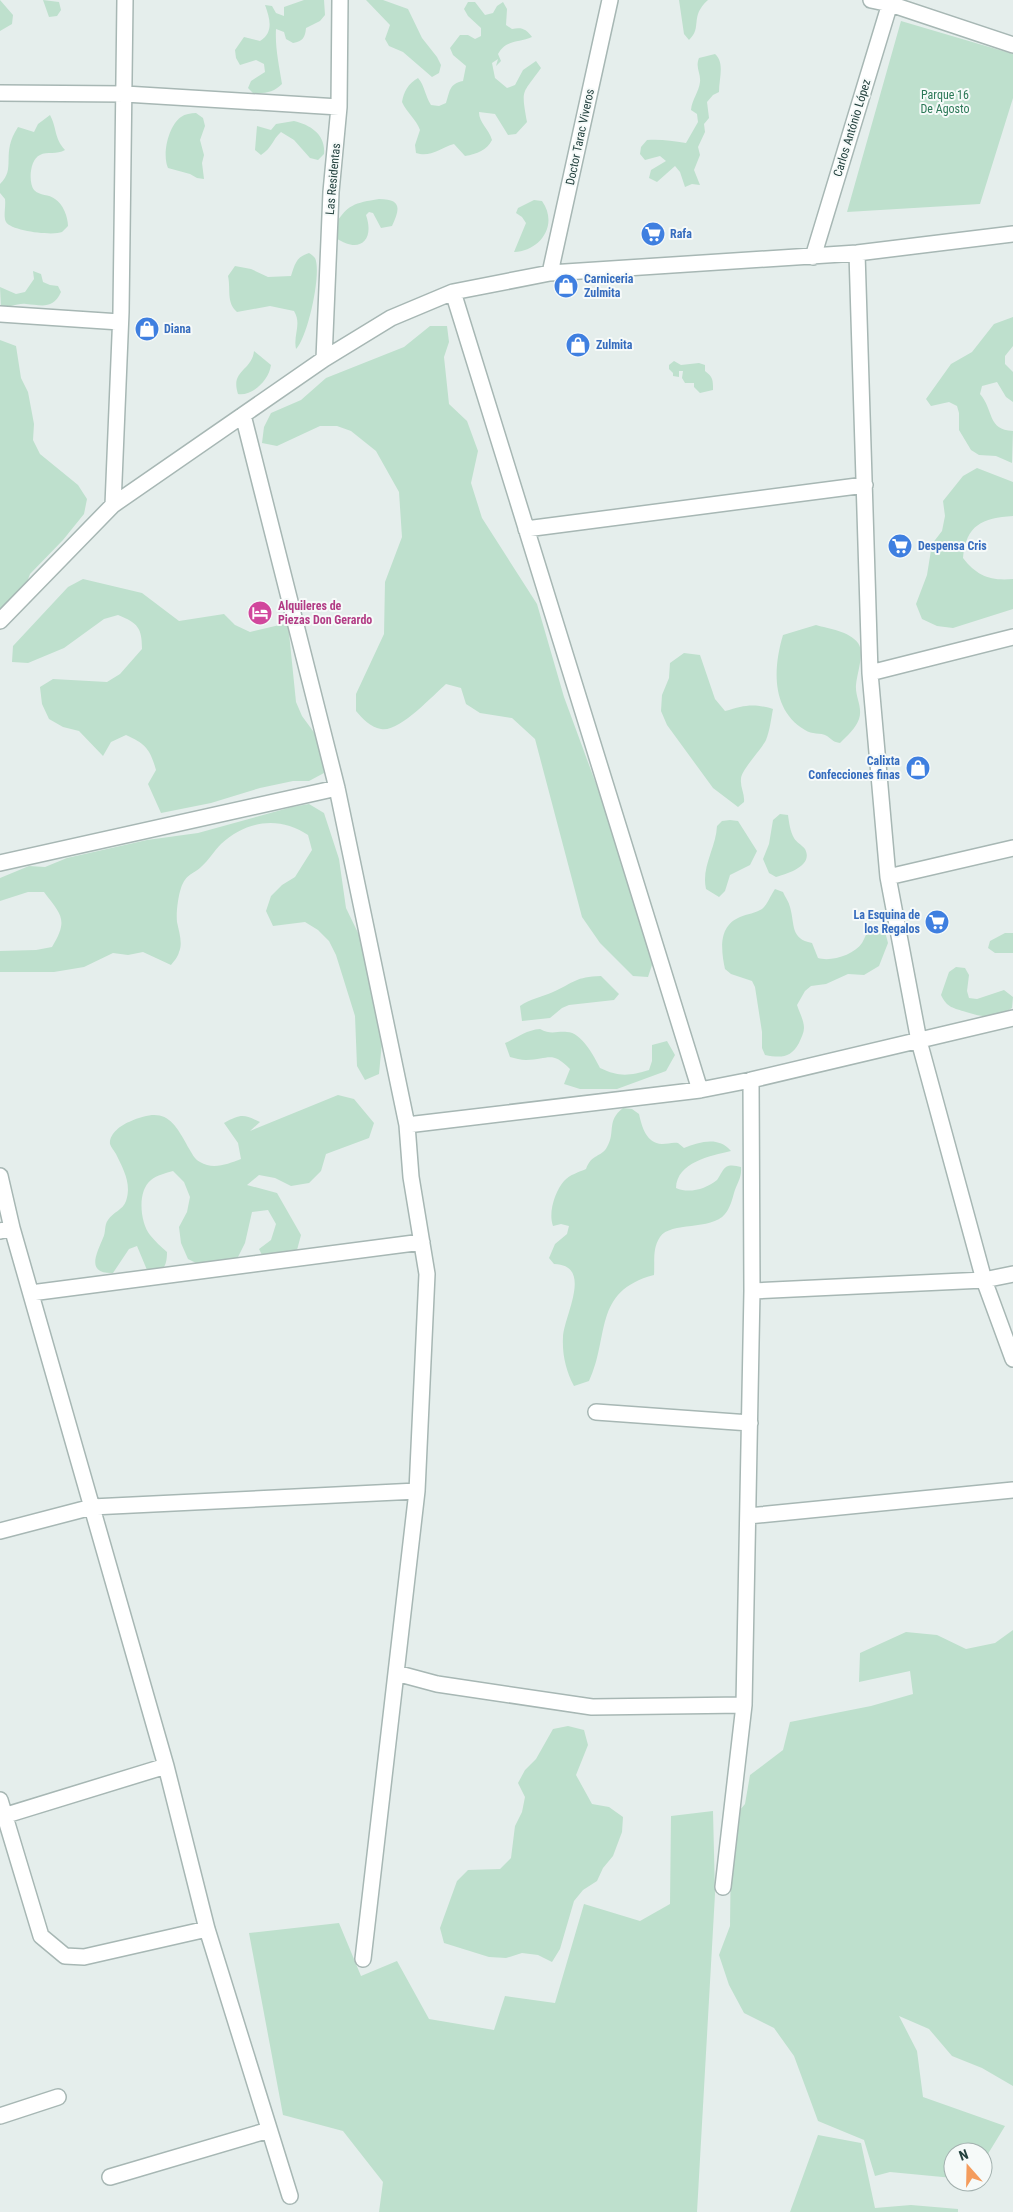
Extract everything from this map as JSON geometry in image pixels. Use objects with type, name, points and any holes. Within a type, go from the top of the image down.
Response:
[{"type":"street","points":[[113,505],[120,322],[125,0]]},
{"type":"street","name":"Las Residentas","points":[[324,359],[330,192],[339,107],[340,0]]},
{"type":"street","name":"Doctor Tarac Viveros","points":[[550,273],[610,0]]},
{"type":"street","points":[[871,0],[890,2],[1013,44]]},
{"type":"street","name":"Carlos António López","points":[[813,257],[890,2]]},
{"type":"street","points":[[0,93],[125,94],[339,107]]},
{"type":"street","points":[[0,621],[113,505],[324,359],[391,318],[453,292],[550,273],[813,257],[1013,234]]},
{"type":"street","points":[[857,253],[870,673],[888,877],[918,1040],[984,1280],[1013,1359]]},
{"type":"street","points":[[453,292],[700,1090]]},
{"type":"street","points":[[0,314],[120,322]]},
{"type":"street","points":[[243,415],[337,788],[407,1125],[411,1177],[427,1274],[417,1491],[362,1959]]},
{"type":"street","points":[[526,529],[865,485]]},
{"type":"street","points":[[870,673],[1013,637]]},
{"type":"street","points":[[0,863],[337,788]]},
{"type":"street","points":[[888,877],[1013,848]]},
{"type":"street","points":[[407,1125],[700,1090],[751,1080],[1013,1018]]},
{"type":"street","points":[[723,1887],[744,1705],[752,1291],[751,1080]]},
{"type":"street","points":[[0,1176],[6,1229],[30,1293],[166,1766],[207,1929],[290,2196]]},
{"type":"street","points":[[30,1293],[422,1242]]},
{"type":"street","points":[[752,1291],[984,1280],[1013,1274]]},
{"type":"street","points":[[596,1412],[750,1423]]},
{"type":"street","points":[[748,1516],[1013,1490]]},
{"type":"street","points":[[0,1530],[92,1506],[417,1491]]},
{"type":"street","points":[[396,1673],[437,1684],[592,1707],[744,1705]]},
{"type":"street","points":[[2,1816],[166,1766]]},
{"type":"street","points":[[0,1800],[2,1816],[41,1936],[65,1956],[84,1957],[207,1929]]},
{"type":"street","points":[[0,2116],[58,2097]]},
{"type":"street","points":[[110,2177],[270,2130]]},
{"type":"green space","points":[[0,0],[13,15],[12,24],[0,31]]},
{"type":"green space","points":[[43,0],[59,2],[61,10],[57,16],[49,17]]},
{"type":"green space","points":[[304,0],[324,0],[325,15],[320,21],[306,28],[301,40],[293,43],[286,39],[284,32],[276,29],[282,84],[269,92],[253,93],[248,88],[251,81],[265,72],[264,64],[256,60],[240,65],[236,58],[235,50],[244,37],[260,41],[267,34],[270,25],[265,5],[272,6],[276,13],[284,16],[284,7]]},
{"type":"green space","points":[[366,0],[383,0],[408,9],[422,38],[441,65],[439,73],[432,77],[403,52],[389,46],[385,39],[390,25]]},
{"type":"green space","points":[[679,0],[708,0],[699,12],[695,31],[689,40],[684,34]]},
{"type":"green space","points":[[468,2],[475,2],[485,15],[493,13],[497,6],[503,2],[507,9],[506,25],[512,29],[524,29],[532,37],[505,46],[498,54],[501,61],[496,66],[498,59],[492,63],[495,78],[507,88],[515,85],[523,70],[536,61],[541,68],[525,92],[524,103],[527,122],[516,134],[508,135],[495,114],[479,112],[479,116],[492,140],[484,149],[465,156],[454,144],[426,154],[416,153],[415,145],[420,130],[402,102],[404,94],[409,85],[418,78],[431,105],[439,106],[446,103],[453,86],[463,81],[466,66],[453,55],[450,48],[460,35],[468,35],[475,39],[481,36],[481,28],[468,16],[464,9]]},
{"type":"green space","name":"Parque 16 De Agosto","points":[[901,21],[1013,54],[1013,98],[980,204],[847,212]]},
{"type":"green space","points":[[715,54],[721,66],[719,92],[713,95],[707,102],[709,118],[704,124],[705,132],[698,147],[700,155],[694,170],[700,185],[692,184],[685,187],[680,172],[675,166],[657,182],[649,178],[651,170],[666,161],[660,156],[645,160],[640,154],[641,147],[647,140],[686,143],[698,122],[697,114],[691,110],[700,82],[699,58]]},
{"type":"green space","points":[[196,113],[203,118],[205,126],[200,140],[204,155],[202,163],[204,179],[168,168],[166,162],[167,141],[176,121],[188,114]]},
{"type":"green space","points":[[50,115],[57,137],[65,150],[37,157],[32,166],[31,182],[34,190],[50,196],[63,207],[68,226],[62,232],[57,233],[32,232],[16,228],[6,222],[5,199],[0,193],[0,184],[7,172],[10,145],[18,127],[34,132],[38,124]]},
{"type":"green space","points":[[294,121],[306,125],[320,136],[323,141],[324,154],[318,160],[310,158],[294,140],[281,132],[261,155],[255,150],[257,126],[271,130],[276,124]]},
{"type":"green space","points":[[379,199],[392,201],[397,206],[397,215],[392,226],[381,228],[373,213],[369,212],[366,215],[368,224],[367,238],[363,242],[358,245],[352,245],[336,238],[334,227],[343,213],[352,206]]},
{"type":"green space","points":[[534,200],[542,201],[547,210],[548,219],[544,235],[532,247],[514,252],[526,223],[516,213],[518,208]]},
{"type":"green space","points":[[309,253],[315,258],[317,276],[309,319],[301,342],[296,349],[297,320],[294,311],[270,306],[237,312],[230,300],[228,276],[235,266],[251,269],[268,277],[291,276],[299,259]]},
{"type":"green space","points":[[33,271],[41,274],[43,282],[58,286],[61,292],[58,298],[46,305],[23,304],[1,308],[0,287],[16,294],[25,292],[34,279]]},
{"type":"green space","points":[[1013,317],[1013,346],[1005,356],[1005,364],[1013,372],[1013,402],[1006,397],[997,382],[982,386],[980,394],[995,423],[1005,430],[1013,431],[1012,463],[996,456],[979,455],[971,450],[959,430],[957,406],[949,402],[931,406],[926,399],[951,364],[972,352],[994,324]]},
{"type":"green space","points":[[430,326],[447,326],[449,342],[444,357],[449,404],[467,421],[478,451],[471,483],[482,518],[537,604],[564,697],[652,936],[653,962],[648,977],[633,976],[600,943],[582,917],[535,739],[512,718],[480,713],[466,704],[461,688],[446,684],[406,720],[388,729],[381,729],[370,725],[356,711],[356,694],[384,634],[385,582],[402,537],[399,492],[376,451],[351,431],[337,426],[320,426],[277,446],[262,443],[264,427],[271,413],[301,400],[326,378],[404,347]]},
{"type":"green space","points":[[0,340],[16,346],[21,378],[28,392],[34,424],[33,440],[40,454],[78,485],[87,499],[84,514],[63,540],[30,574],[24,590],[0,612]]},
{"type":"green space","points":[[254,351],[271,365],[270,371],[255,390],[238,394],[237,380],[250,363]]},
{"type":"green space","points":[[674,361],[681,365],[699,363],[705,365],[705,371],[712,379],[713,390],[700,393],[694,387],[694,383],[685,383],[682,378],[683,371],[679,371],[679,377],[673,376],[669,365]]},
{"type":"green space","points":[[977,468],[1013,482],[1013,516],[984,521],[978,525],[968,538],[963,558],[973,569],[985,576],[997,579],[1013,579],[1013,609],[953,628],[937,626],[922,619],[916,604],[927,575],[932,544],[942,531],[945,516],[943,501],[963,476]]},
{"type":"green space","points":[[83,579],[142,593],[179,621],[224,614],[235,625],[250,632],[288,623],[296,702],[302,716],[321,742],[324,773],[309,781],[293,781],[260,788],[211,803],[161,813],[148,784],[156,770],[152,757],[143,744],[126,735],[111,742],[103,756],[79,731],[63,727],[49,719],[42,704],[40,687],[53,679],[107,682],[120,674],[142,649],[138,627],[118,615],[104,619],[64,648],[28,663],[12,662],[13,646],[68,587]]},
{"type":"green space","points":[[816,625],[849,636],[860,647],[861,657],[856,685],[860,715],[856,726],[840,743],[827,736],[808,732],[794,722],[780,700],[777,687],[777,661],[783,635]]},
{"type":"green space","points":[[684,653],[700,655],[715,699],[725,711],[749,706],[773,709],[766,740],[742,775],[741,782],[744,802],[738,807],[713,788],[667,725],[661,711],[662,695],[669,678],[670,663]]},
{"type":"green space","points":[[309,804],[324,813],[339,859],[346,908],[373,964],[373,996],[382,1042],[379,1074],[365,1080],[357,1066],[355,1016],[336,955],[329,941],[318,930],[305,922],[273,926],[266,911],[271,896],[282,885],[295,877],[312,850],[308,835],[286,825],[264,823],[242,830],[221,844],[198,870],[185,880],[180,892],[177,910],[177,922],[181,941],[180,949],[171,965],[143,952],[128,955],[113,953],[84,967],[54,972],[0,972],[0,951],[36,950],[52,947],[60,930],[61,918],[55,906],[44,892],[28,892],[0,901],[0,878],[29,866],[45,867],[67,858],[147,840],[198,833]]},
{"type":"green space","points":[[780,814],[788,815],[793,835],[796,841],[805,849],[807,855],[803,865],[776,877],[769,873],[763,859],[769,844],[773,820]]},
{"type":"green space","points":[[722,821],[738,821],[757,851],[750,865],[730,875],[725,891],[719,897],[706,889],[705,873],[717,826]]},
{"type":"green space","points":[[775,889],[783,892],[790,907],[797,934],[805,941],[812,943],[818,958],[836,958],[854,951],[862,943],[869,927],[876,925],[884,928],[888,943],[879,966],[864,975],[848,974],[826,984],[811,986],[805,991],[797,1005],[804,1030],[796,1048],[785,1056],[765,1055],[762,1048],[762,1032],[755,987],[752,981],[731,974],[725,969],[722,947],[728,926],[740,917],[762,909]]},
{"type":"green space","points":[[1005,933],[1013,933],[1013,953],[995,953],[988,948],[990,941]]},
{"type":"green space","points":[[956,967],[965,968],[969,975],[967,991],[969,998],[977,999],[1004,990],[1013,997],[1012,1008],[995,1016],[984,1016],[948,1005],[941,995],[949,972]]},
{"type":"green space","points":[[601,976],[619,994],[614,1000],[569,1005],[550,1018],[522,1021],[520,1006],[580,979]]},
{"type":"green space","points":[[540,1029],[550,1032],[567,1032],[577,1036],[586,1045],[600,1068],[613,1073],[630,1074],[649,1070],[652,1061],[652,1045],[667,1041],[675,1055],[666,1071],[617,1089],[580,1089],[564,1084],[570,1069],[564,1063],[554,1058],[524,1060],[510,1057],[505,1043]]},
{"type":"green space","points":[[338,1095],[354,1099],[374,1123],[369,1138],[326,1154],[321,1171],[309,1183],[291,1186],[275,1178],[259,1175],[247,1185],[277,1193],[301,1235],[297,1250],[266,1263],[259,1249],[271,1240],[276,1224],[268,1210],[252,1212],[245,1243],[238,1257],[222,1266],[204,1267],[188,1259],[181,1243],[179,1227],[187,1212],[190,1197],[184,1182],[173,1171],[159,1175],[151,1180],[144,1191],[142,1199],[142,1215],[147,1229],[150,1235],[167,1252],[166,1263],[162,1270],[156,1275],[147,1270],[137,1246],[129,1249],[113,1273],[99,1270],[96,1266],[96,1256],[107,1222],[125,1204],[128,1194],[126,1176],[110,1144],[113,1133],[123,1125],[150,1115],[158,1115],[165,1118],[177,1128],[196,1159],[210,1166],[215,1166],[241,1159],[238,1143],[224,1123],[242,1116],[260,1122],[250,1131]]},
{"type":"green space","points":[[623,1108],[632,1109],[639,1114],[646,1134],[652,1141],[657,1143],[678,1143],[684,1148],[702,1142],[715,1142],[726,1146],[731,1151],[705,1158],[688,1166],[678,1179],[676,1188],[686,1191],[708,1186],[717,1180],[726,1167],[730,1166],[741,1167],[741,1174],[731,1204],[725,1214],[719,1219],[701,1225],[673,1229],[665,1232],[660,1237],[655,1251],[654,1275],[634,1282],[621,1292],[612,1304],[606,1318],[595,1365],[589,1381],[574,1386],[565,1362],[563,1337],[575,1282],[572,1273],[566,1267],[554,1264],[549,1258],[555,1244],[567,1234],[569,1226],[561,1224],[553,1226],[552,1209],[555,1196],[564,1181],[571,1175],[586,1169],[591,1160],[605,1150],[610,1142],[615,1117]]},
{"type":"green space","points":[[1013,1630],[1013,2086],[982,2068],[952,2056],[929,2029],[899,2016],[917,2051],[923,2097],[1005,2126],[993,2146],[993,2142],[943,2142],[943,2177],[890,2172],[875,2176],[864,2140],[818,2121],[794,2056],[774,2028],[744,2013],[729,1985],[719,1955],[730,1926],[733,1818],[745,1804],[750,1775],[783,1750],[790,1722],[871,1706],[913,1694],[910,1671],[859,1682],[860,1653],[906,1632],[937,1635],[966,1649],[995,1643]]},
{"type":"green space","points":[[568,1726],[584,1730],[588,1745],[576,1775],[592,1804],[609,1807],[623,1817],[622,1832],[613,1856],[603,1868],[597,1881],[583,1890],[574,1901],[560,1949],[552,1962],[538,1955],[522,1953],[506,1958],[489,1957],[444,1943],[440,1928],[457,1881],[468,1870],[500,1869],[511,1858],[515,1826],[522,1812],[525,1797],[518,1783],[525,1770],[536,1759],[553,1729]]},
{"type":"green space","points":[[713,1811],[715,1894],[697,2212],[379,2212],[383,2182],[343,2131],[283,2115],[249,1933],[339,1923],[361,1976],[397,1961],[429,2019],[494,2030],[505,1996],[555,2003],[584,1904],[640,1921],[670,1904],[671,1816]]},
{"type":"green space","points":[[818,2135],[861,2143],[875,2208],[911,2205],[958,2209],[958,2212],[790,2212]]},
{"type":"place","name":"Rafa","points":[[653,234]]},
{"type":"place","name":"Carniceria Zulmita","points":[[566,286]]},
{"type":"place","name":"Diana","points":[[147,329]]},
{"type":"place","name":"Zulmita","points":[[578,345]]},
{"type":"place","name":"Despensa Cris","points":[[900,546]]},
{"type":"place","name":"Alquileres de Piezas Don Gerardo","points":[[260,613]]},
{"type":"place","name":"Calixta Confecciones finas","points":[[918,768]]},
{"type":"place","name":"La Esquina de los Regalos","points":[[937,922]]}]
